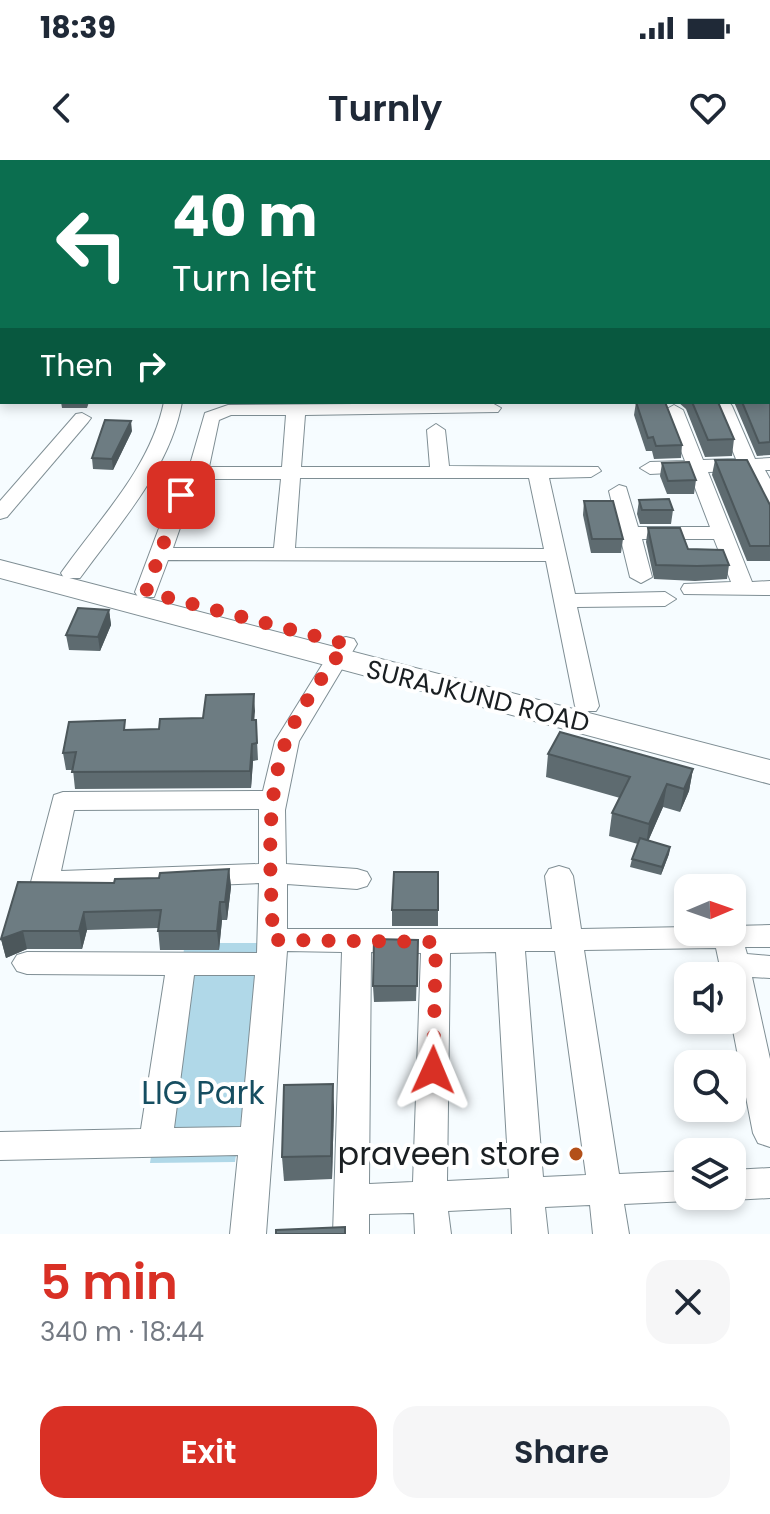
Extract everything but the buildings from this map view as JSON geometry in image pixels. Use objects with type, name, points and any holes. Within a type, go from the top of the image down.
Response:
[{"type":"main road","name":"SURAJKUND ROAD","points":[[0,555],[146,592],[340,651],[770,772]]},
{"type":"main road","name":"SURAJKUND ROAD","points":[[0,569],[340,651],[587,706],[770,755]]},
{"type":"street","points":[[72,573],[136,486],[170,421],[173,404]]},
{"type":"street","points":[[723,406],[757,464],[770,500]]},
{"type":"street","points":[[198,472],[209,422],[216,413],[243,409],[492,408]]},
{"type":"street","points":[[284,554],[296,409]]},
{"type":"street","points":[[674,410],[744,588]]},
{"type":"street","points":[[0,513],[82,418]]},
{"type":"street","points":[[436,430],[440,472]]},
{"type":"street","points":[[650,468],[757,464]]},
{"type":"street","points":[[146,592],[189,475],[198,472],[591,471]]},
{"type":"street","points":[[538,472],[587,706]]},
{"type":"street","points":[[619,491],[641,577]]},
{"type":"street","points":[[631,533],[722,533]]},
{"type":"street","points":[[159,554],[555,555]]},
{"type":"street","points":[[692,589],[770,588]]},
{"type":"street","points":[[566,601],[665,599]]},
{"type":"street","points":[[248,1234],[272,952],[274,800],[287,741],[340,651]]},
{"type":"street","points":[[274,800],[63,801],[45,882],[271,873],[357,879]]},
{"type":"street","points":[[559,876],[611,1234]]},
{"type":"street","points":[[732,951],[770,936]]},
{"type":"street","points":[[27,963],[181,964],[357,943],[568,939],[732,951],[770,967]]},
{"type":"street","points":[[510,941],[530,1234]]},
{"type":"street","points":[[433,1234],[430,1198],[436,942]]},
{"type":"street","points":[[351,1234],[357,943]]},
{"type":"street","points":[[732,951],[770,1133]]},
{"type":"street","points":[[155,1143],[181,964]]},
{"type":"street","points":[[0,1146],[256,1141]]},
{"type":"street","points":[[746,1184],[770,1183]]},
{"type":"street","points":[[351,1200],[674,1187]]},
{"type":"green space","name":"LIG Park","points":[[185,943],[267,943],[235,1162],[150,1163]]},
{"type":"place","name":"praveen store","points":[[576,1154]]},
{"type":"route","points":[[181,495],[146,592],[346,644],[304,709],[281,755],[272,810],[273,940],[436,942],[433,1070]]}]
